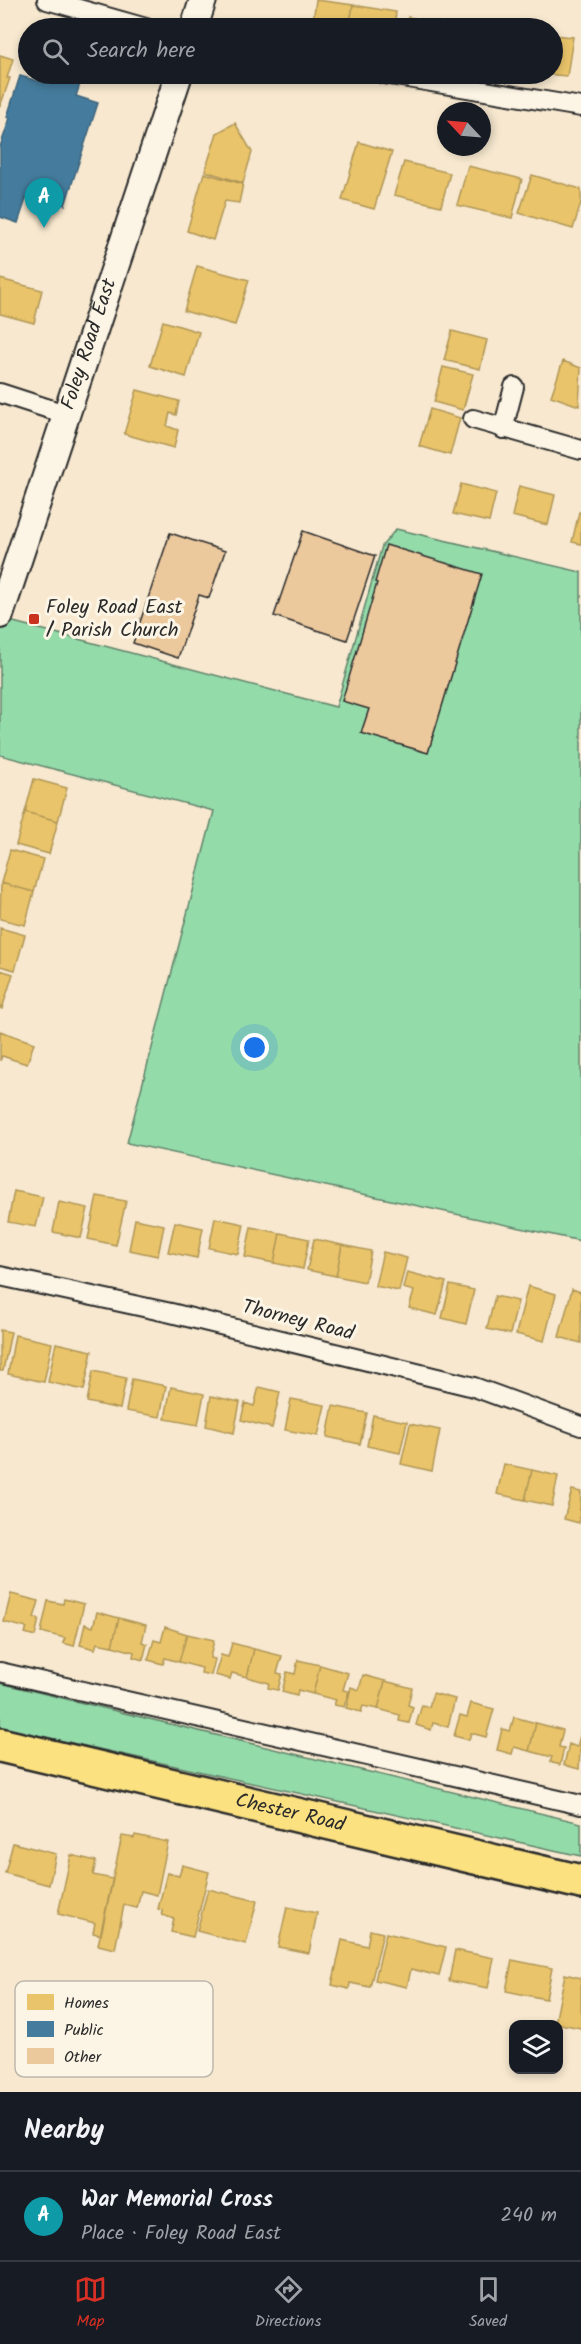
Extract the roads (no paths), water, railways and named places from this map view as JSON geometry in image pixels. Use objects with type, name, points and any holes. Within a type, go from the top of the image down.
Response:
[{"type":"highway","name":"Chester Road","points":[[0,1745],[581,1882]]},
{"type":"main road","points":[[197,18],[203,0]]},
{"type":"main road","name":"Foley Road East","points":[[0,615],[176,84]]},
{"type":"street","points":[[47,0],[111,18]]},
{"type":"street","points":[[446,84],[581,106]]},
{"type":"street","points":[[503,429],[514,387]]},
{"type":"street","points":[[0,393],[68,415]]},
{"type":"street","points":[[473,419],[581,450]]},
{"type":"street","name":"Thorney Road","points":[[0,1276],[171,1313],[474,1387],[581,1426]]},
{"type":"street","points":[[0,1672],[581,1805]]},
{"type":"place","name":"War Memorial Cross","points":[[44,228]]},
{"type":"place","name":"Foley Road East / Parish Church","points":[[34,619]]}]
